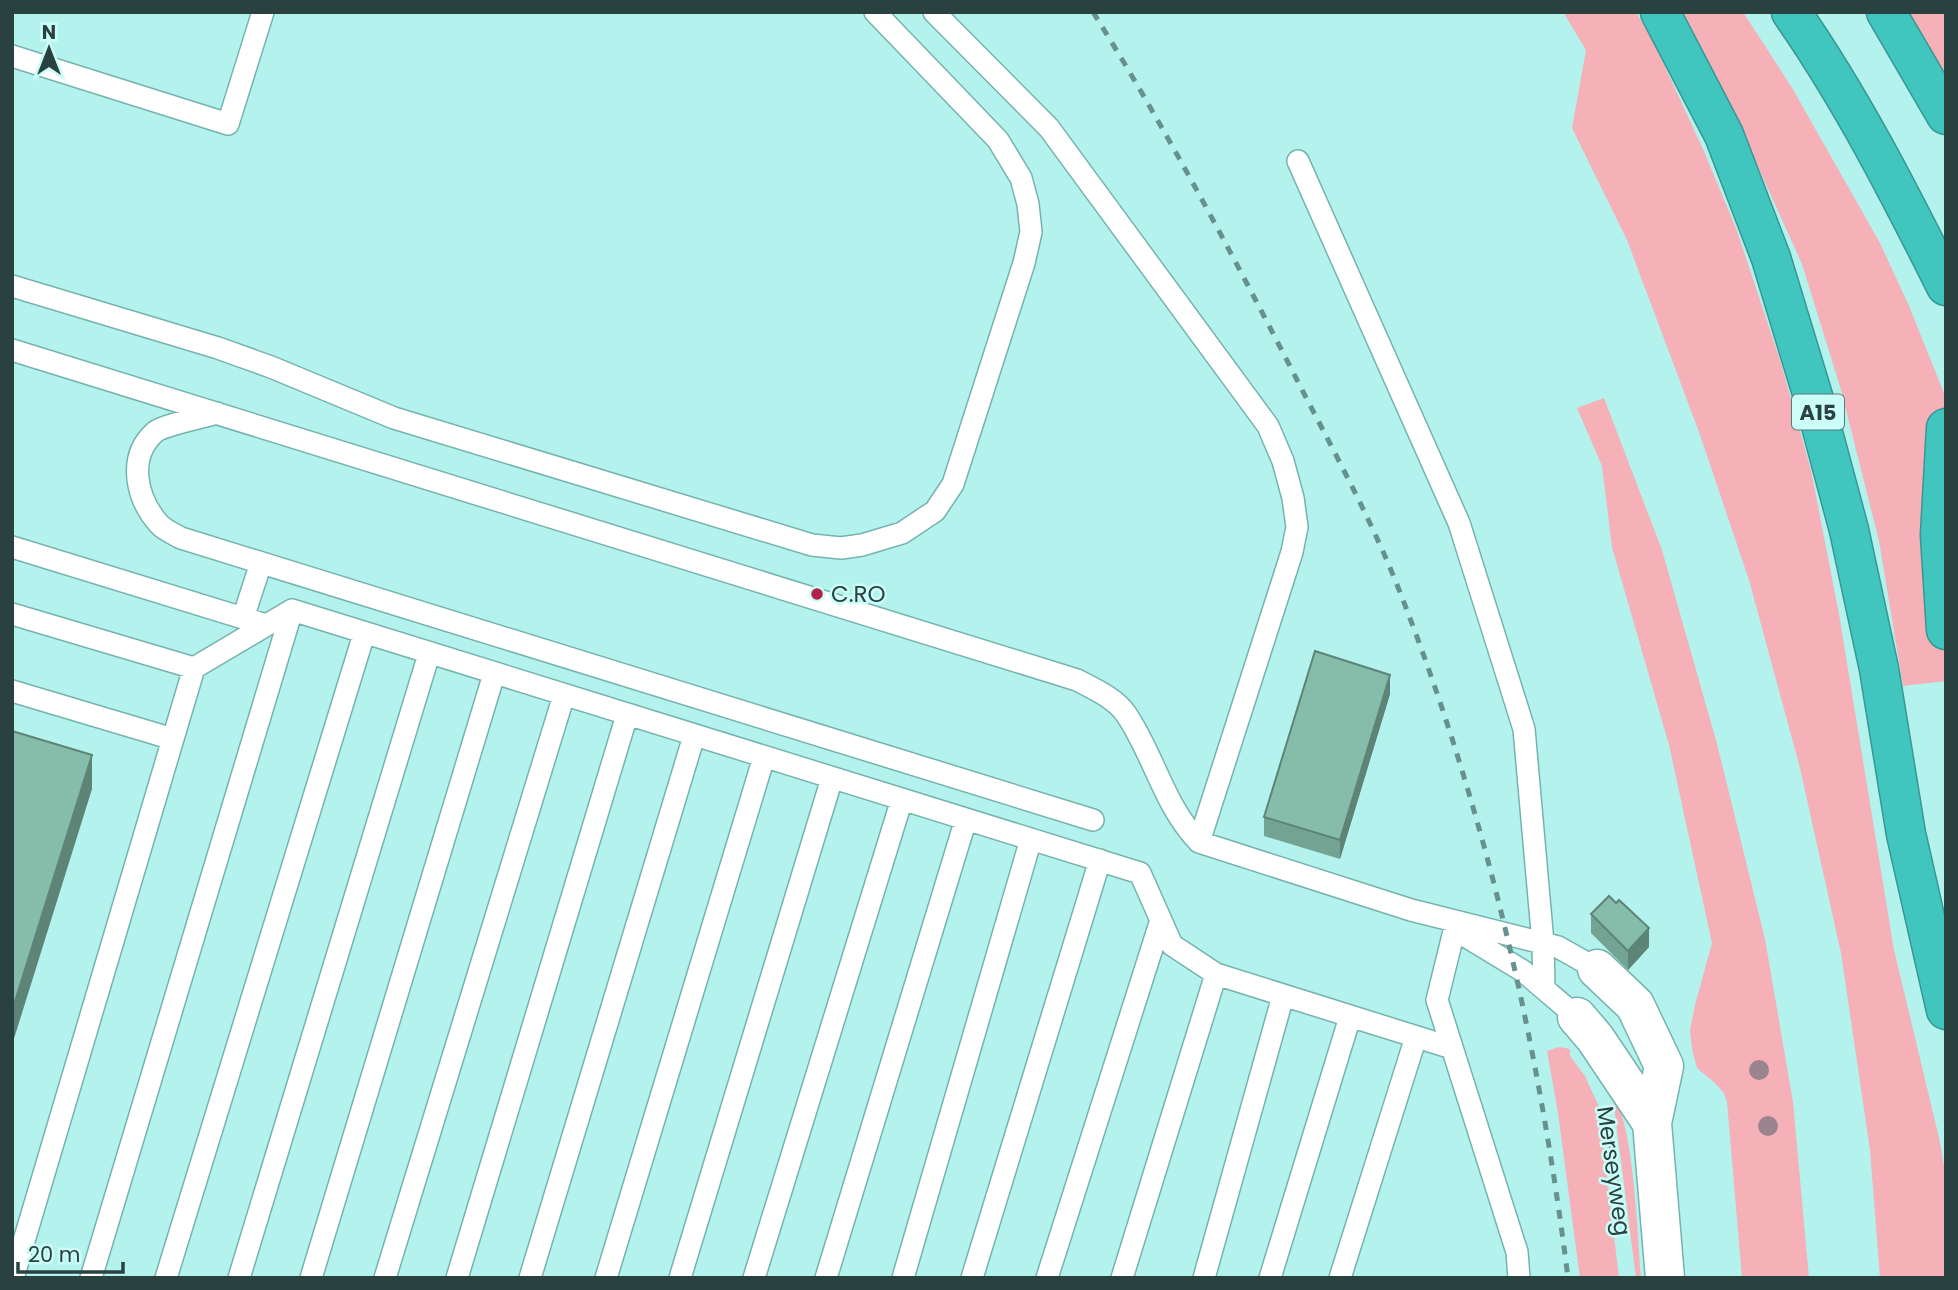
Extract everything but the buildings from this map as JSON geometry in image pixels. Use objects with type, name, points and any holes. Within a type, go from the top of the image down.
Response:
[{"type":"highway","name":"A15","points":[[1660,12],[1724,135],[1771,258],[1815,403],[1849,530],[1879,669],[1906,834],[1946,1010]]},
{"type":"highway","points":[[1791,12],[1825,60],[1946,286]]},
{"type":"highway","points":[[1886,12],[1946,115]]},
{"type":"highway","points":[[1946,428],[1940,536],[1946,630]]},
{"type":"street","name":"Merseyweg","points":[[1597,969],[1635,1005],[1664,1066],[1653,1122],[1665,1278]]},
{"type":"street","name":"Merseyweg","points":[[1577,1017],[1653,1122]]},
{"type":"lane","points":[[12,57],[228,124],[263,12]]},
{"type":"lane","points":[[12,286],[218,348],[394,418],[812,545],[841,548],[884,539],[920,522],[935,510],[953,484],[1020,276],[1031,232],[1028,204],[1021,178],[998,140],[875,12]]},
{"type":"lane","points":[[934,12],[1049,128],[1268,426],[1283,461],[1293,498],[1297,527],[1292,552],[1199,842]]},
{"type":"lane","points":[[1298,161],[1459,523],[1524,729],[1543,943],[1544,987]]},
{"type":"lane","points":[[12,350],[1077,680],[1104,694],[1125,712],[1183,825],[1199,842],[1455,926],[1558,947],[1597,969]]},
{"type":"lane","points":[[217,413],[156,430],[139,452],[137,475],[142,498],[160,526],[181,538],[1093,820]]},
{"type":"lane","points":[[12,547],[266,625]]},
{"type":"lane","points":[[243,618],[261,563]]},
{"type":"lane","points":[[91,1278],[292,610]]},
{"type":"lane","points":[[13,1278],[194,668],[292,610],[1140,873],[1171,945],[1216,974],[1452,1048]]},
{"type":"lane","points":[[12,614],[194,668]]},
{"type":"lane","points":[[166,1278],[364,634]]},
{"type":"lane","points":[[239,1278],[429,654]]},
{"type":"lane","points":[[311,1278],[494,674]]},
{"type":"lane","points":[[12,691],[173,738]]},
{"type":"lane","points":[[385,1278],[564,695]]},
{"type":"lane","points":[[457,1278],[627,715]]},
{"type":"lane","points":[[530,1278],[694,736]]},
{"type":"lane","points":[[606,1278],[764,757]]},
{"type":"lane","points":[[680,1278],[832,778]]},
{"type":"lane","points":[[754,1278],[902,799]]},
{"type":"lane","points":[[826,1278],[966,819]]},
{"type":"lane","points":[[903,1278],[1031,839]]},
{"type":"lane","points":[[972,1278],[1100,860]]},
{"type":"lane","points":[[1047,1278],[1161,920]]},
{"type":"lane","points":[[1455,926],[1516,966],[1577,1017]]},
{"type":"lane","points":[[1455,926],[1437,1000],[1517,1252],[1519,1278]]},
{"type":"lane","points":[[1122,1278],[1216,974]]},
{"type":"lane","points":[[1204,1278],[1283,996]]},
{"type":"lane","points":[[1270,1278],[1350,1017]]},
{"type":"lane","points":[[1340,1278],[1416,1037]]},
{"type":"path","name":"Merseyweg","points":[[1607,1114],[1619,1206]]},
{"type":"shaded area","points":[[1563,12],[1636,12],[1653,41],[1703,149],[1736,228],[1780,360],[1811,470],[1839,614],[1894,950],[1940,1142],[1946,1178],[1946,1278],[1880,1278],[1870,1150],[1841,953],[1800,768],[1749,580],[1699,432],[1627,240],[1572,128],[1586,50]]},
{"type":"shaded area","points":[[1683,12],[1743,12],[1791,86],[1880,243],[1946,398],[1946,681],[1903,686],[1879,541],[1841,390],[1802,264],[1725,94]]},
{"type":"shaded area","points":[[1908,12],[1946,12],[1946,75],[1945,74]]},
{"type":"shaded area","points":[[1604,398],[1662,550],[1717,744],[1765,939],[1793,1102],[1809,1278],[1742,1278],[1727,1102],[1724,1093],[1697,1068],[1690,1030],[1712,943],[1669,745],[1612,547],[1602,466],[1577,408]]},
{"type":"shaded area","points":[[1559,1047],[1570,1049],[1570,1056],[1585,1076],[1599,1107],[1619,1278],[1580,1278],[1547,1051]]},
{"type":"shaded area","points":[[1613,1099],[1626,1131],[1630,1156],[1641,1278],[1636,1278]]},
{"type":"railway","points":[[1093,12],[1172,145],[1245,281],[1337,456],[1403,600],[1461,766],[1506,934],[1542,1105],[1568,1278]]},
{"type":"place","name":"C.RO","points":[[817,594]]}]
